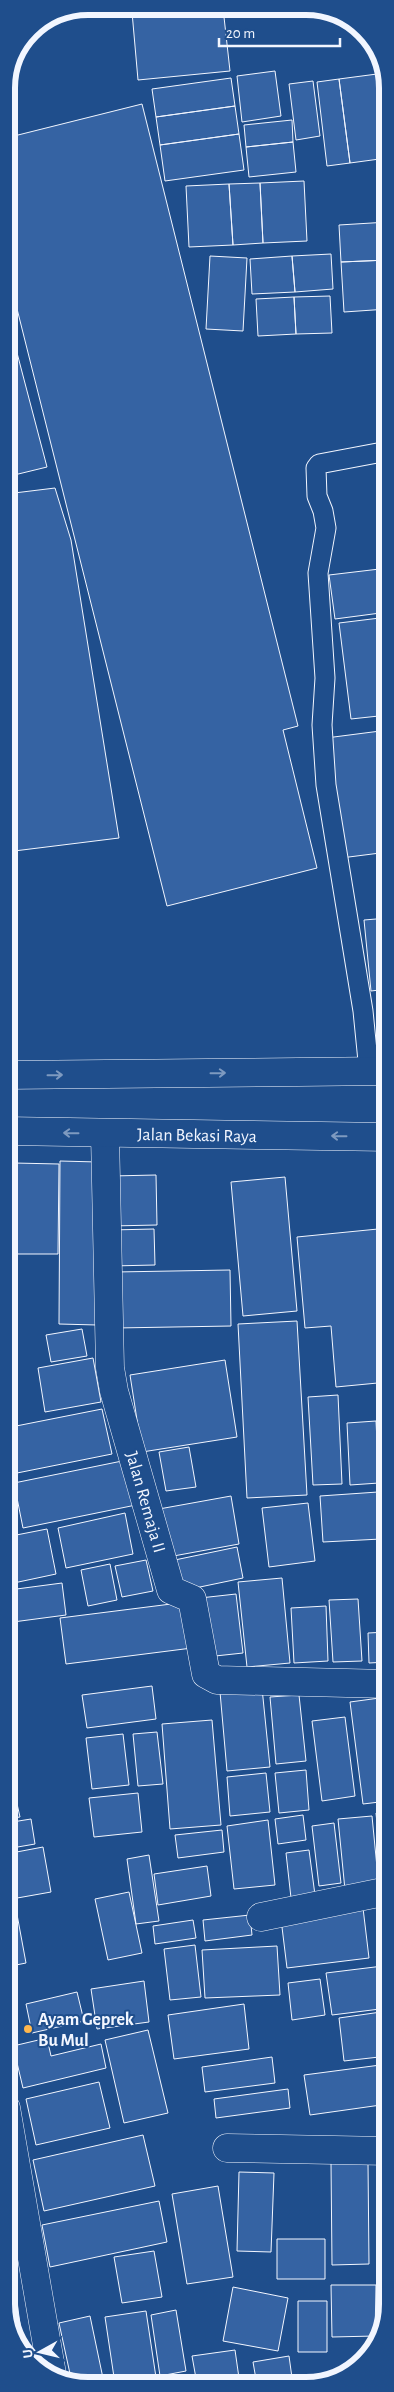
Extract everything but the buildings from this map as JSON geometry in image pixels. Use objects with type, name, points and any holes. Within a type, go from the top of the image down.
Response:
[{"type":"street","points":[[15,1075],[378,1071]]},
{"type":"street","name":"Jalan Bekasi Raya","points":[[15,1132],[379,1137]]},
{"type":"street","name":"Jalan Remaja II","points":[[105,1134],[110,1368],[114,1391],[172,1590],[192,1599],[206,1674],[217,1680],[379,1684]]},
{"type":"street","points":[[262,1917],[379,1893]]},
{"type":"street","points":[[227,2148],[379,2151]]},
{"type":"street","points":[[15,2200],[50,2367]]},
{"type":"lane","points":[[378,1071],[363,1011],[326,785],[322,725],[325,678],[318,573],[326,528],[323,511],[317,496],[316,468],[319,464],[379,453]]},
{"type":"place","name":"Ayam Geprek Bu Mul","points":[[28,2029]]}]
